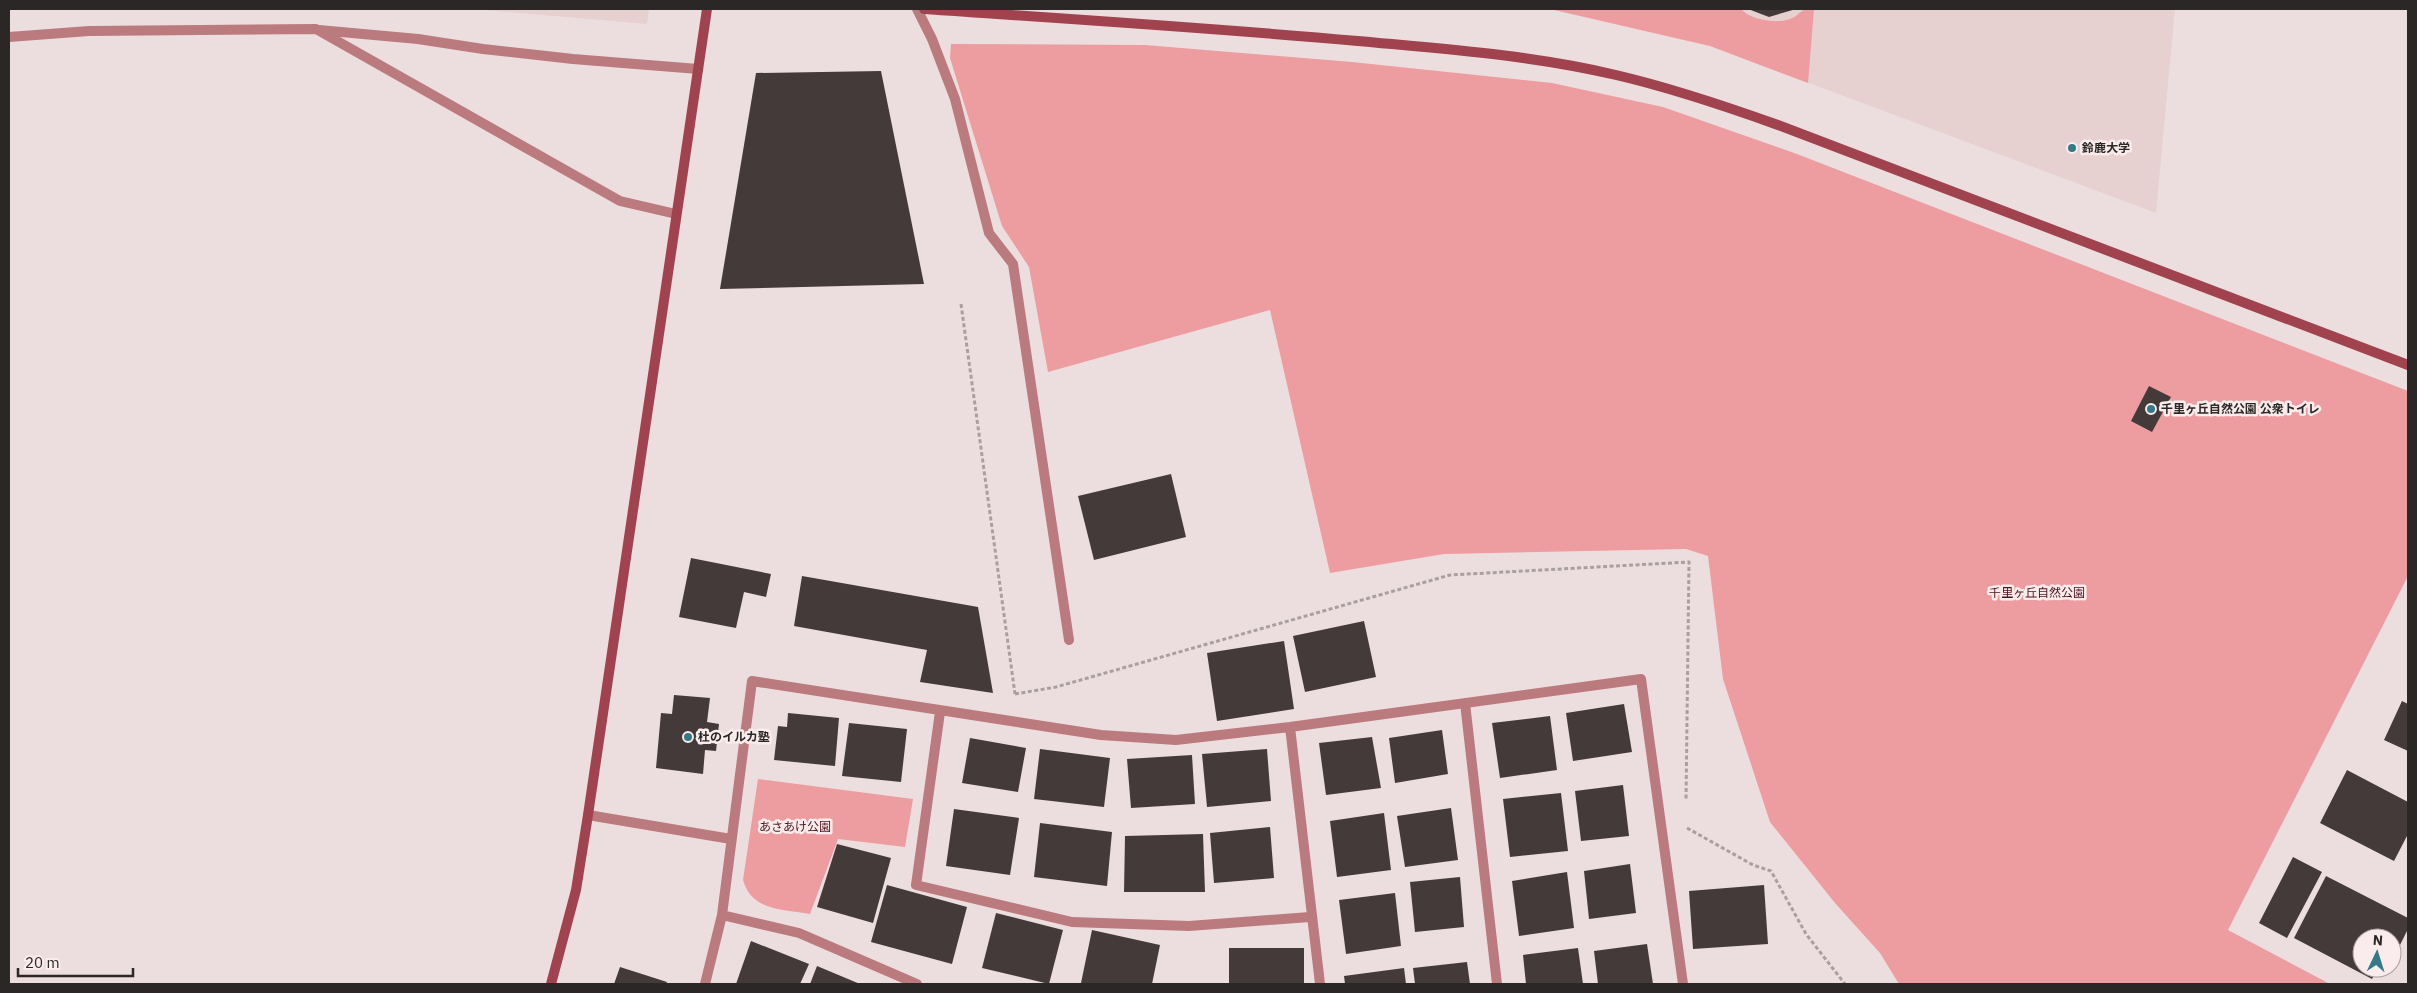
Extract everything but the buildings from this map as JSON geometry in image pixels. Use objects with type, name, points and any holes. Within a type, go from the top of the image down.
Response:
[{"type":"street","points":[[552,984],[576,890],[588,815],[707,9]]},
{"type":"street","points":[[917,9],[932,39],[955,99],[988,233],[1013,264],[1069,640]]},
{"type":"street","points":[[924,9],[1244,30],[1382,43],[1548,62],[1614,74],[1681,91],[1778,125],[2408,366]]},
{"type":"street","points":[[9,37],[99,31],[316,29],[418,39],[483,49],[564,58],[698,69]]},
{"type":"street","points":[[316,29],[620,201],[676,214]]},
{"type":"street","points":[[705,984],[722,915],[752,681],[940,712],[1101,735],[1176,740],[1290,727],[1641,679],[1682,984]]},
{"type":"street","points":[[1465,703],[1497,984]]},
{"type":"street","points":[[940,712],[916,885],[1072,922],[1189,926],[1310,917]]},
{"type":"street","points":[[1290,727],[1310,917],[1320,984]]},
{"type":"street","points":[[588,815],[731,839]]},
{"type":"street","points":[[722,915],[799,933],[917,984]]},
{"type":"path","points":[[961,304],[1015,694],[1022,724]]},
{"type":"path","points":[[1015,694],[1056,687],[1450,575],[1637,566],[1650,562],[1689,562],[1686,807]]},
{"type":"path","points":[[1660,813],[1753,865],[1771,871],[1806,934],[1844,984]]},
{"type":"shaded area","points":[[472,9],[649,9],[647,24]]},
{"type":"shaded area","name":"鈴鹿大学","points":[[1550,9],[2175,9],[2156,213],[1710,46]]},
{"type":"green space","points":[[1550,9],[1741,9],[1745,13],[1757,18],[1778,21],[1790,19],[1805,10],[1814,9],[1808,83],[1710,46]]},
{"type":"green space","name":"千里ヶ丘自然公園","points":[[951,44],[1145,45],[1352,62],[1552,83],[1663,107],[1797,154],[2408,391],[2408,576],[2228,930],[2330,984],[1899,984],[1880,953],[1835,903],[1770,822],[1723,679],[1708,556],[1686,549],[1444,554],[1330,573],[1270,310],[1048,372],[1029,267],[1002,226],[950,58]]},
{"type":"green space","name":"あさあけ公園","points":[[758,779],[913,799],[905,847],[838,839],[810,914],[769,907],[753,898],[743,880]]},
{"type":"place","name":"鈴鹿大学","points":[[2072,148]]},
{"type":"place","name":"千里ヶ丘自然公園 公衆トイレ","points":[[2151,409]]},
{"type":"place","name":"杜のイルカ塾","points":[[688,737]]}]
